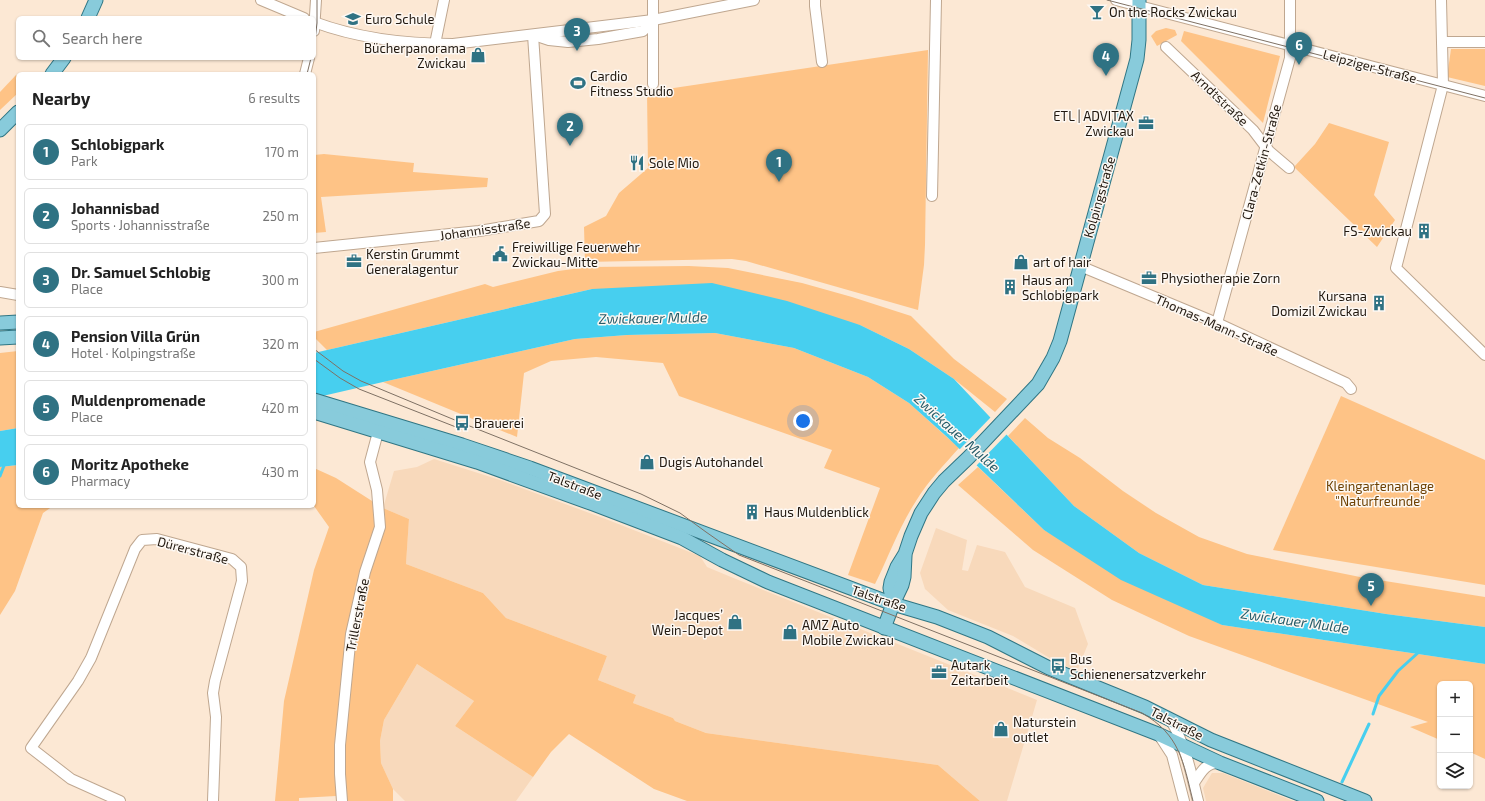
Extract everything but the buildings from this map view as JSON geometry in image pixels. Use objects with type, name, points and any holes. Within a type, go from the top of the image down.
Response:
[{"type":"main road","points":[[89,16],[96,0]]},
{"type":"main road","name":"Kolpingstraße","points":[[892,604],[890,588],[891,582],[897,567],[905,554],[920,514],[944,481],[970,457],[1035,387],[1060,341],[1137,60],[1139,40],[1138,3]]},
{"type":"main road","points":[[54,72],[62,60]]},
{"type":"main road","points":[[0,130],[16,117]]},
{"type":"main road","points":[[0,323],[16,322]]},
{"type":"main road","points":[[0,338],[16,337]]},
{"type":"main road","points":[[316,401],[380,427]]},
{"type":"main road","points":[[316,413],[353,424],[380,427]]},
{"type":"main road","name":"Talstraße","points":[[380,427],[462,445],[530,468],[892,604],[937,617],[988,637],[1049,668],[1145,707],[1170,719],[1181,738],[1220,763],[1317,801]]},
{"type":"main road","name":"Talstraße","points":[[380,427],[667,532],[768,582],[1158,734],[1181,738],[1242,754],[1365,801]]},
{"type":"main road","points":[[884,628],[892,604]]},
{"type":"street","points":[[261,0],[299,16]]},
{"type":"street","points":[[315,16],[316,0]]},
{"type":"street","points":[[435,44],[444,0]]},
{"type":"street","points":[[653,0],[653,84]]},
{"type":"street","points":[[316,25],[385,39],[435,44],[453,44],[653,20],[754,0]]},
{"type":"street","points":[[815,0],[822,62]]},
{"type":"street","points":[[932,196],[936,0]]},
{"type":"street","name":"Leipziger Straße","points":[[1116,0],[1138,3],[1290,45],[1485,96]]},
{"type":"street","name":"Clara-Zetkin-Straße","points":[[1217,323],[1290,58],[1290,0]]},
{"type":"street","points":[[1441,0],[1443,85],[1396,268],[1485,355]]},
{"type":"street","name":"Johannisstraße","points":[[316,248],[478,231],[539,221],[545,214],[533,35]]},
{"type":"street","points":[[1442,42],[1485,42]]},
{"type":"street","name":"Arndtstraße","points":[[1166,46],[1253,130],[1266,147],[1289,168]]},
{"type":"street","points":[[306,72],[308,60]]},
{"type":"street","name":"Thomas-Mann-Straße","points":[[1080,266],[1217,323],[1346,383],[1351,389]]},
{"type":"street","points":[[0,292],[16,295]]},
{"type":"street","name":"Trillerstraße","points":[[342,801],[340,745],[351,634],[365,572],[380,527],[377,490],[370,462],[380,427]]},
{"type":"street","name":"Dürerstraße","points":[[120,801],[71,779],[31,748],[78,681],[91,658],[135,549],[142,540],[157,539],[232,559],[241,567],[242,581],[213,693],[216,717],[213,801]]},
{"type":"street","points":[[1158,734],[1172,755],[1184,801]]},
{"type":"street","points":[[1172,755],[1181,738]]},
{"type":"street","points":[[1181,738],[1198,801]]},
{"type":"street","points":[[1194,783],[1203,769],[1208,765],[1220,763]]},
{"type":"shaded area","points":[[434,459],[500,480],[700,556],[707,567],[1037,700],[1007,801],[980,801],[938,765],[706,733],[675,721],[673,718],[633,703],[636,695],[598,680],[607,656],[506,618],[483,593],[406,564],[409,519],[383,508],[394,471],[417,467]]},
{"type":"shaded area","points":[[936,528],[967,540],[962,570],[968,571],[977,545],[1005,552],[1025,587],[1075,608],[1088,644],[1077,671],[1053,660],[1013,636],[948,610],[925,589],[920,573]]},
{"type":"shaded area","points":[[417,664],[474,701],[455,726],[533,777],[516,801],[405,801],[393,789],[381,763],[380,741],[384,720]]},
{"type":"shaded area","points":[[1212,773],[1223,773],[1293,801],[1206,801],[1203,788]]},
{"type":"green space","points":[[1166,28],[1175,30],[1177,35],[1157,46],[1151,36],[1156,31]]},
{"type":"green space","points":[[1184,31],[1280,56],[1263,123],[1181,41]]},
{"type":"green space","points":[[1451,49],[1485,49],[1485,86],[1447,77]]},
{"type":"green space","points":[[928,50],[925,245],[918,310],[746,261],[732,259],[585,262],[584,227],[606,216],[619,193],[648,168],[647,92]]},
{"type":"green space","points":[[16,75],[16,95],[0,110],[0,92]]},
{"type":"green space","points":[[1329,123],[1389,142],[1374,195],[1395,220],[1377,247],[1294,167],[1315,144]]},
{"type":"green space","points":[[324,154],[414,163],[413,172],[488,178],[487,187],[321,197],[326,232],[316,233],[316,155]]},
{"type":"green space","points":[[689,266],[728,268],[802,283],[852,297],[911,316],[954,359],[1007,399],[995,412],[954,379],[909,349],[860,325],[592,289],[327,350],[316,339],[316,331],[485,284],[493,287],[558,271],[589,267]]},
{"type":"green space","points":[[715,333],[794,348],[868,377],[909,403],[959,448],[931,480],[916,501],[899,531],[875,584],[848,575],[880,488],[824,468],[832,450],[679,396],[663,363],[596,357],[551,361],[524,373],[517,437],[383,382],[575,339],[627,335]]},
{"type":"green space","points":[[16,351],[16,428],[0,431],[0,353]]},
{"type":"green space","name":"Kleingartenanlage \"Naturfreunde\"","points":[[1341,396],[1485,460],[1485,585],[1273,550]]},
{"type":"green space","points":[[1025,418],[1048,438],[1080,458],[1123,491],[1156,513],[1199,537],[1247,554],[1360,577],[1485,597],[1485,627],[1386,614],[1203,585],[1139,553],[1074,506],[1008,436]]},
{"type":"green space","points":[[16,465],[16,508],[50,508],[43,513],[15,591],[0,615],[0,467]]},
{"type":"green space","points":[[978,467],[1044,530],[1222,625],[1485,664],[1485,759],[1473,753],[1473,681],[1437,681],[1437,739],[1410,727],[1428,722],[1189,636],[1112,600],[1033,550],[958,485]]},
{"type":"green space","points":[[316,469],[336,478],[383,508],[409,519],[406,564],[483,593],[506,618],[607,656],[598,680],[636,695],[633,703],[673,718],[675,721],[706,733],[938,765],[980,801],[687,801],[654,789],[569,734],[551,752],[533,777],[455,726],[474,701],[417,664],[384,720],[380,741],[381,763],[393,789],[393,801],[337,801],[336,796],[299,798],[299,801],[275,801],[284,701],[314,570],[329,527],[315,508]]},
{"type":"water","name":"Zwickauer Mulde","points":[[712,283],[787,301],[860,325],[909,349],[954,379],[1074,506],[1139,553],[1203,585],[1386,614],[1485,627],[1485,664],[1222,625],[1121,580],[1044,530],[946,436],[909,403],[868,377],[794,348],[715,333],[627,335],[575,339],[316,398],[316,353],[592,289]]},
{"type":"water","points":[[16,428],[16,465],[0,467],[0,431]]},
{"type":"pier","points":[[992,416],[1008,433],[975,467],[959,450]]},
{"type":"waterway","points":[[0,476],[5,463]]},
{"type":"waterway","points":[[1373,714],[1379,696],[1398,671],[1420,651]]},
{"type":"waterway","points":[[1342,782],[1369,724]]},
{"type":"tram line","points":[[316,31],[317,0]]},
{"type":"tram line","points":[[1107,0],[1485,98]]},
{"type":"tram line","points":[[308,72],[310,60]]},
{"type":"tram line","points":[[316,351],[343,371],[361,381],[641,494],[680,513],[739,555],[1142,713],[1155,721],[1165,730],[1178,750],[1193,801]]},
{"type":"tram line","points":[[316,360],[340,378],[359,389],[461,429]]},
{"type":"place","name":"On the Rocks Zwickau","points":[[1097,12]]},
{"type":"place","name":"Euro Schule","points":[[353,19]]},
{"type":"place","name":"Dr. Samuel Schlobig","points":[[577,51]]},
{"type":"place","name":"Bücherpanorama Zwickau","points":[[478,55]]},
{"type":"place","name":"Moritz Apotheke","points":[[1299,65]]},
{"type":"place","name":"Pension Villa Grün","points":[[1106,76]]},
{"type":"place","name":"Cardio Fitness Studio","points":[[578,83]]},
{"type":"place","name":"ETL | ADVITAX Zwickau","points":[[1146,123]]},
{"type":"place","name":"Johannisbad","points":[[570,146]]},
{"type":"place","name":"Sole Mio","points":[[637,163]]},
{"type":"place","name":"Schlobigpark","points":[[779,182]]},
{"type":"place","name":"FS-Zwickau","points":[[1424,231]]},
{"type":"place","name":"Freiwillige Feuerwehr Zwickau-Mitte","points":[[500,254]]},
{"type":"place","name":"Kerstin Grummt Generalagentur","points":[[354,261]]},
{"type":"place","name":"art of hair","points":[[1021,262]]},
{"type":"place","name":"Physiotherapie Zorn","points":[[1149,278]]},
{"type":"place","name":"Haus am Schlobigpark","points":[[1010,287]]},
{"type":"place","name":"Kursana Domizil Zwickau","points":[[1379,303]]},
{"type":"place","name":"Brauerei","points":[[462,423]]},
{"type":"place","name":"Dugis Autohandel","points":[[647,462]]},
{"type":"place","name":"Haus Muldenblick","points":[[752,512]]},
{"type":"place","name":"Muldenpromenade","points":[[1371,606]]},
{"type":"place","name":"Jacques’ Wein-Depot","points":[[735,622]]},
{"type":"place","name":"AMZ Auto Mobile Zwickau","points":[[790,632]]},
{"type":"place","name":"Bus Schienenersatzverkehr","points":[[1058,666]]},
{"type":"place","name":"Autark Zeitarbeit","points":[[939,672]]},
{"type":"place","name":"Naturstein outlet","points":[[1001,729]]}]
